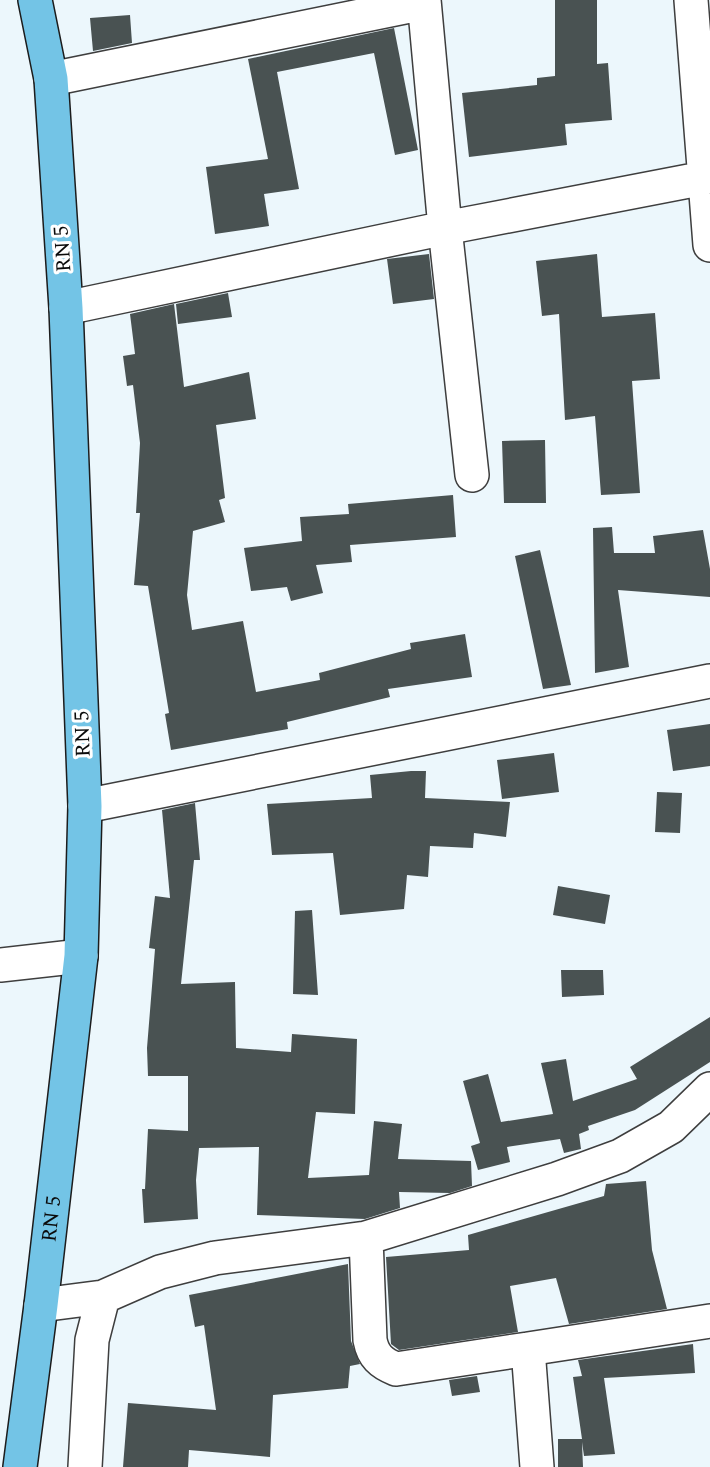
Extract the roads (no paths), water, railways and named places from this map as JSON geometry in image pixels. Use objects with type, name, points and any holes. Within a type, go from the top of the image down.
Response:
[{"type":"main road","name":"RN 5","points":[[20,1467],[81,956],[85,806],[66,308],[51,80],[35,0]]},
{"type":"street","points":[[51,80],[424,1],[445,228],[472,475]]},
{"type":"street","points":[[699,18],[710,245]]},
{"type":"street","points":[[66,308],[445,228],[708,178]]},
{"type":"street","points":[[85,806],[710,681]]},
{"type":"street","points":[[0,965],[81,956]]},
{"type":"street","points":[[41,1305],[103,1297],[160,1272],[216,1258],[366,1238],[557,1179],[620,1156],[671,1127],[710,1089]]},
{"type":"street","points":[[366,1238],[370,1340],[373,1352],[383,1364],[396,1369],[710,1321]]},
{"type":"street","points":[[85,1467],[92,1340],[103,1297]]},
{"type":"street","points":[[528,1348],[537,1467]]}]
